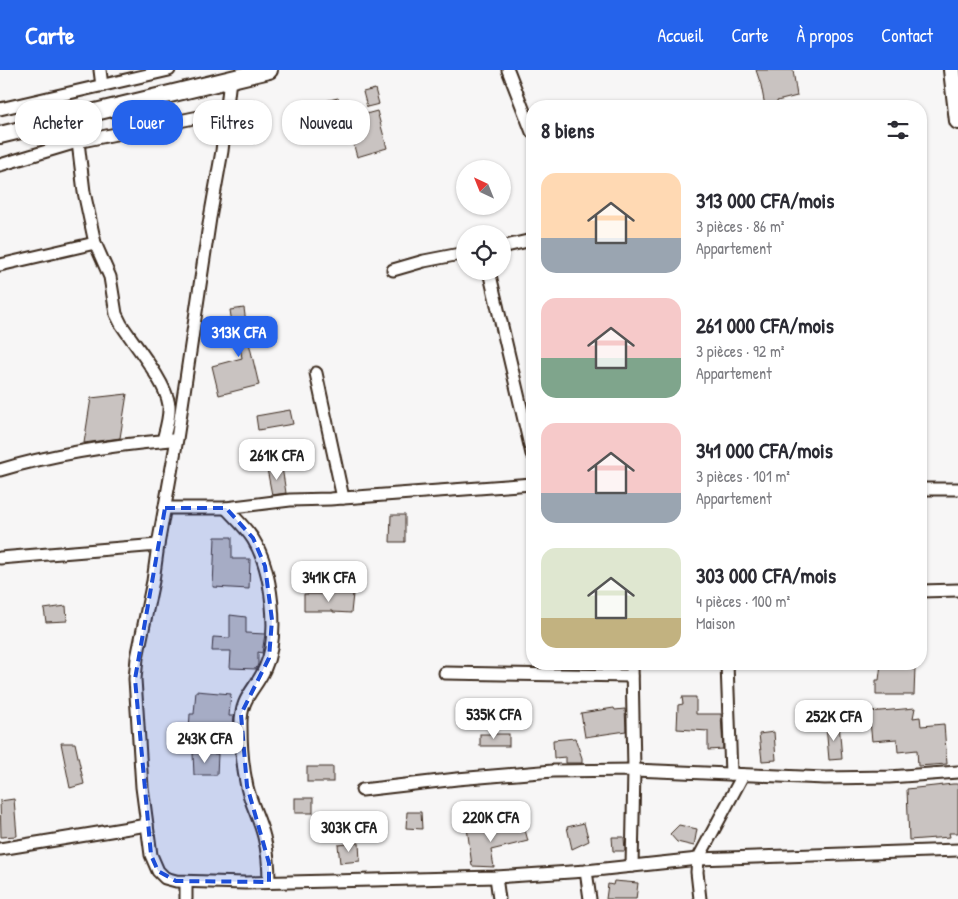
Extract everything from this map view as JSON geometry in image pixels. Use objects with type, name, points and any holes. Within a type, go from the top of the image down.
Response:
[{"type":"main road","points":[[102,110],[269,70]]},
{"type":"main road","points":[[952,70],[958,121]]},
{"type":"main road","points":[[0,135],[15,131]]},
{"type":"street","points":[[100,70],[102,86]]},
{"type":"street","points":[[0,109],[169,70]]},
{"type":"street","points":[[508,70],[526,116]]},
{"type":"street","points":[[229,100],[230,79]]},
{"type":"street","points":[[102,137],[193,118]]},
{"type":"street","points":[[0,165],[67,145]]},
{"type":"street","points":[[77,145],[84,192],[95,243],[110,277],[116,314],[159,380],[169,404],[163,440]]},
{"type":"street","points":[[223,145],[210,218],[178,439],[153,581],[137,658],[135,679],[146,824],[152,855],[158,871],[165,878],[186,882],[269,882],[496,876],[586,871],[698,859],[958,850]]},
{"type":"street","points":[[511,245],[526,241]]},
{"type":"street","points":[[0,265],[95,243]]},
{"type":"street","points":[[394,270],[424,261],[456,255]]},
{"type":"street","points":[[491,280],[526,425]]},
{"type":"street","points":[[316,373],[342,498]]},
{"type":"street","points":[[0,470],[58,455],[118,445],[178,439]]},
{"type":"street","points":[[165,508],[226,508],[271,502],[526,484]]},
{"type":"street","points":[[927,489],[958,489]]},
{"type":"street","points":[[226,508],[253,538],[265,566],[268,584],[272,620],[269,658],[265,670],[244,702],[240,714],[247,786],[264,838],[269,863],[269,882]]},
{"type":"street","points":[[0,558],[158,545]]},
{"type":"street","points":[[927,591],[958,590]]},
{"type":"street","points":[[632,670],[634,770],[632,866]]},
{"type":"street","points":[[700,899],[697,872],[698,859],[737,775],[728,670]]},
{"type":"street","points":[[445,673],[632,676]]},
{"type":"street","points":[[362,790],[531,772],[634,770],[843,778],[958,772]]},
{"type":"street","points":[[0,849],[146,824]]},
{"type":"street","points":[[586,871],[590,899]]},
{"type":"street","points":[[496,876],[499,899]]},
{"type":"street","points":[[186,882],[186,899]]},
{"type":"highlighted area","points":[[165,508],[226,508],[253,538],[265,566],[272,620],[269,658],[241,714],[247,786],[269,863],[269,882],[176,881],[158,871],[151,855],[135,679]]},
{"type":"building","points":[[756,70],[793,70],[797,96],[781,100],[764,100]]},
{"type":"building","points":[[375,89],[379,104],[370,106],[370,100],[365,100],[363,92]]},
{"type":"building","points":[[377,111],[387,148],[357,157],[354,145],[370,145],[370,113]]},
{"type":"building","points":[[244,308],[247,330],[262,324],[266,337],[249,343],[259,385],[219,395],[212,366],[242,358],[237,330],[233,330],[230,310]]},
{"type":"building","points":[[127,394],[120,438],[84,443],[91,398]]},
{"type":"building","points":[[290,410],[293,424],[258,430],[256,416]]},
{"type":"building","points":[[282,467],[286,493],[272,495],[267,469]]},
{"type":"building","points":[[391,515],[405,515],[405,542],[390,542]]},
{"type":"building","points":[[215,537],[232,537],[232,559],[250,559],[249,589],[213,587]]},
{"type":"building","points":[[304,594],[353,594],[351,613],[304,611]]},
{"type":"building","points":[[66,606],[67,621],[46,622],[44,609]]},
{"type":"building","points":[[230,615],[246,617],[246,633],[265,634],[262,653],[258,652],[256,669],[230,668],[231,651],[212,651],[213,637],[230,638]]},
{"type":"building","points":[[880,670],[915,670],[914,695],[876,695],[876,680],[879,680]]},
{"type":"building","points":[[196,691],[231,694],[229,716],[234,716],[232,731],[189,730],[190,714],[194,714]]},
{"type":"building","points":[[682,697],[696,697],[696,714],[721,714],[723,749],[708,750],[708,731],[677,729],[678,705],[683,704]]},
{"type":"building","points":[[614,708],[615,710],[625,709],[626,731],[585,737],[581,713]]},
{"type":"building","points":[[915,708],[913,718],[920,717],[921,726],[944,724],[947,764],[918,766],[917,750],[898,752],[897,739],[872,741],[869,712]]},
{"type":"building","points":[[839,723],[842,759],[829,760],[826,725]]},
{"type":"building","points":[[774,732],[776,760],[762,761],[759,734]]},
{"type":"building","points":[[480,734],[509,734],[509,746],[480,746]]},
{"type":"building","points":[[575,738],[582,763],[566,763],[566,757],[554,758],[553,740]]},
{"type":"building","points":[[61,743],[75,743],[84,784],[70,788]]},
{"type":"building","points":[[193,753],[218,754],[217,775],[194,775]]},
{"type":"building","points":[[307,767],[333,767],[333,782],[307,782]]},
{"type":"building","points":[[958,784],[958,833],[949,833],[950,837],[909,840],[907,789]]},
{"type":"building","points":[[295,798],[313,798],[313,813],[295,813]]},
{"type":"building","points":[[14,799],[17,836],[1,837],[0,801]]},
{"type":"building","points":[[407,812],[421,812],[422,829],[406,828]]},
{"type":"building","points":[[584,823],[589,841],[572,849],[567,827]]},
{"type":"building","points":[[487,825],[489,836],[524,826],[528,841],[491,850],[494,867],[472,866],[467,827]]},
{"type":"building","points":[[679,825],[697,829],[694,846],[677,842],[670,834]]},
{"type":"building","points":[[612,837],[624,837],[625,851],[613,851]]},
{"type":"building","points":[[359,843],[360,861],[340,863],[338,845]]},
{"type":"building","points":[[614,881],[638,883],[636,899],[606,899],[608,884],[613,885]]}]
